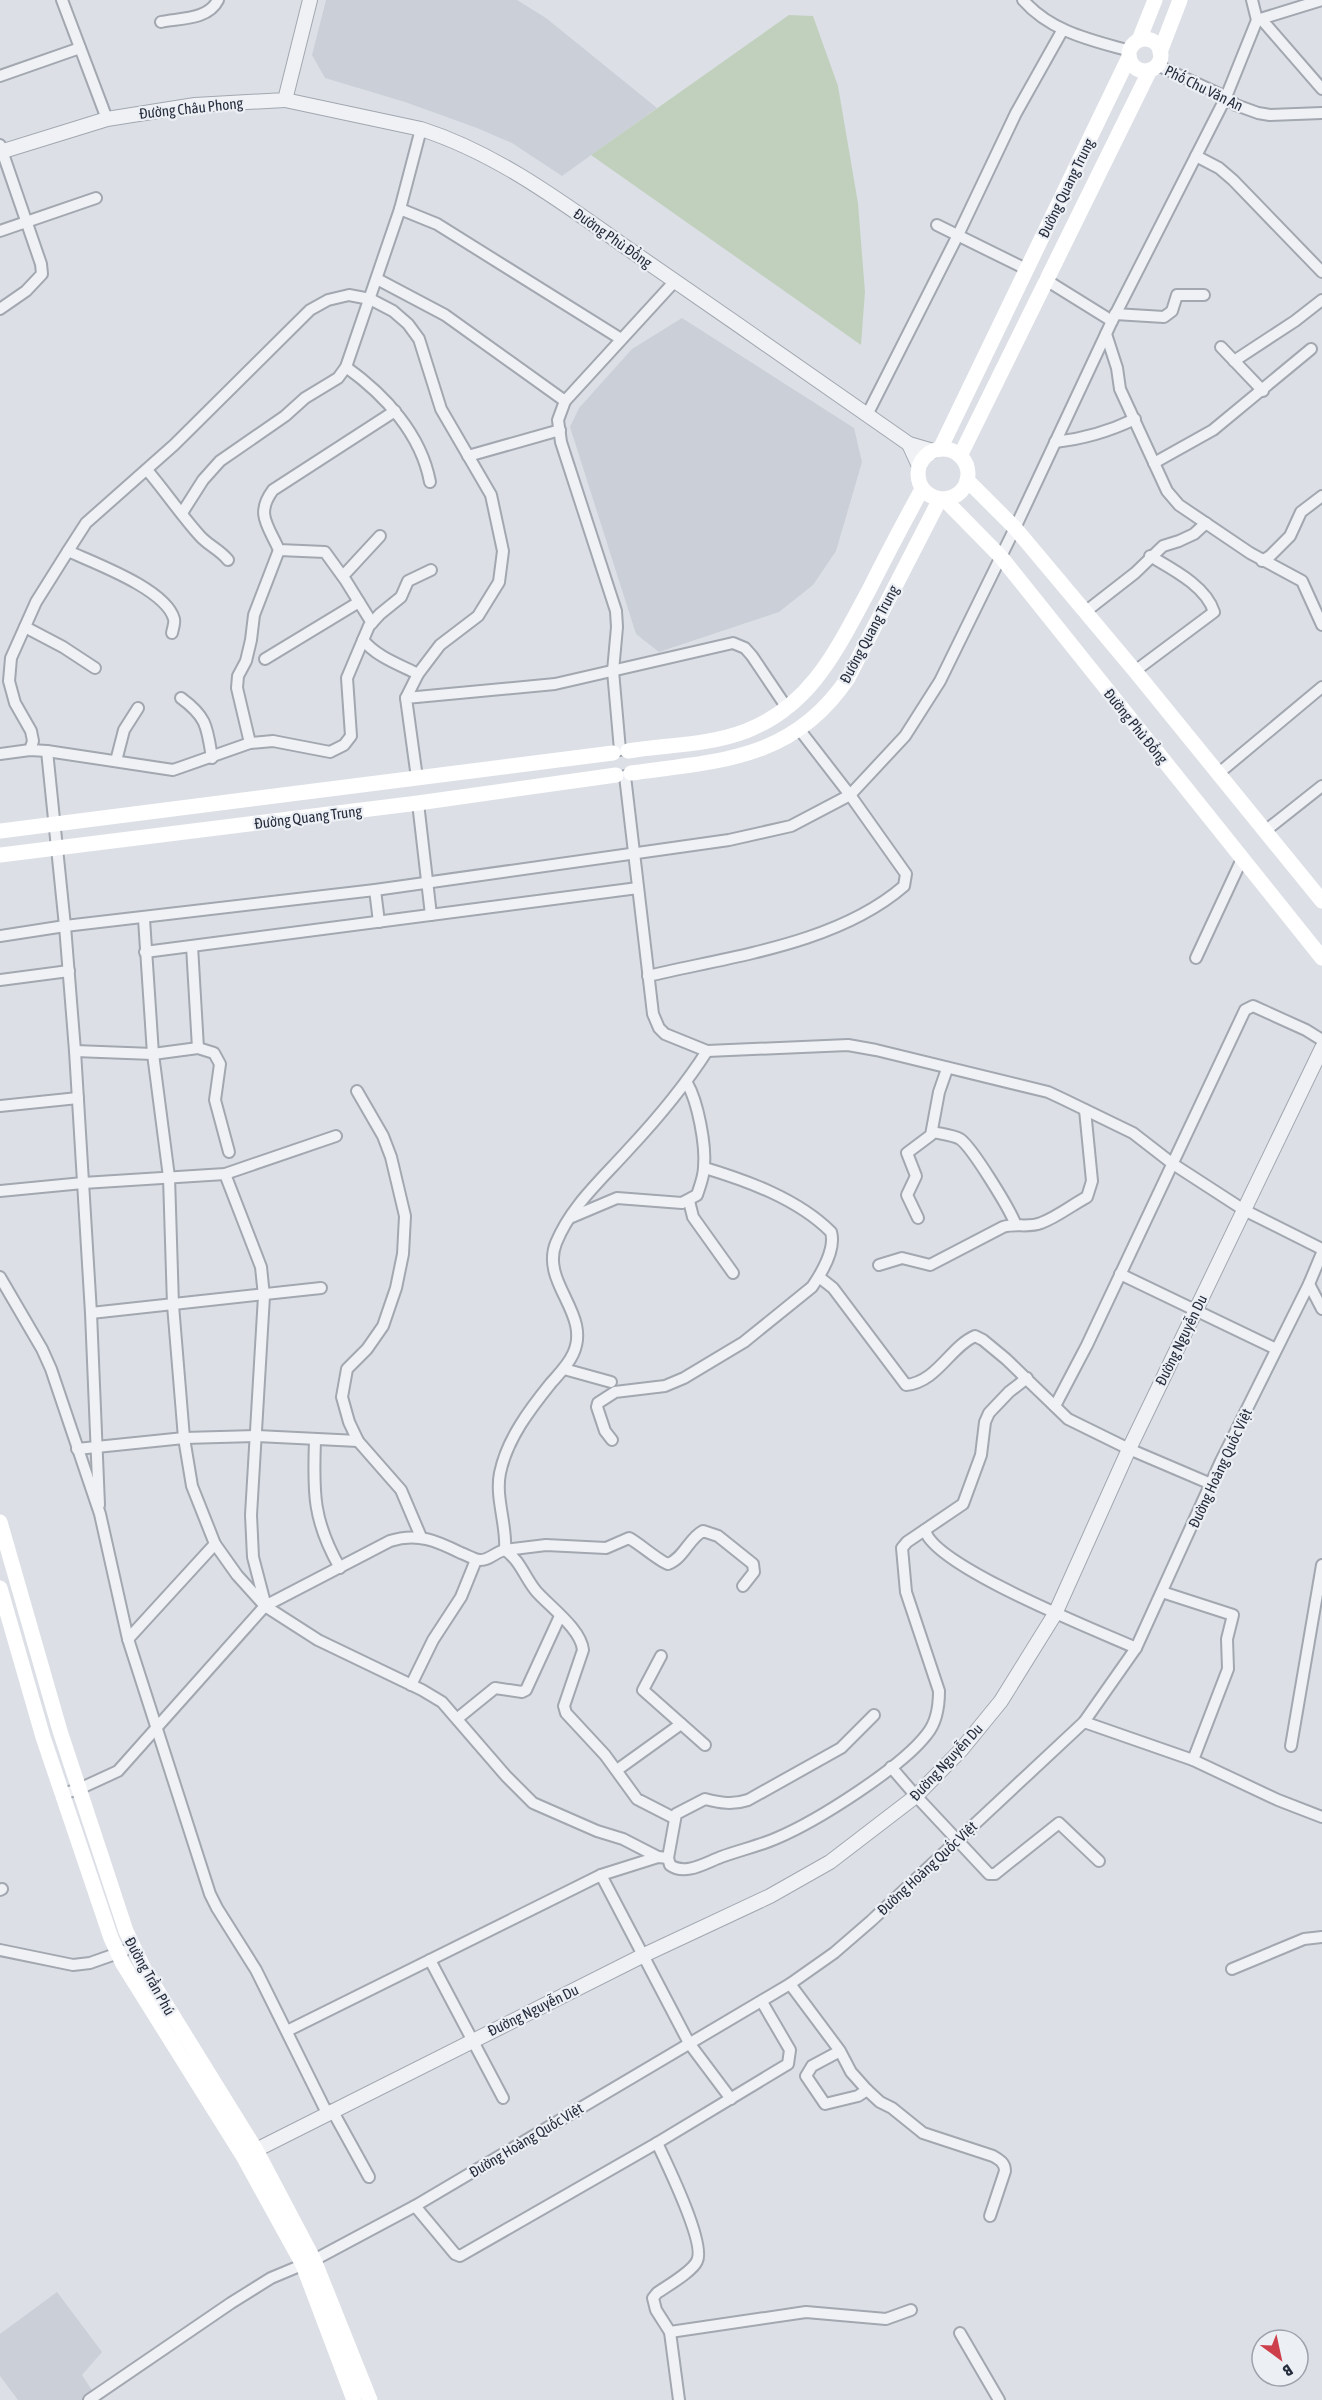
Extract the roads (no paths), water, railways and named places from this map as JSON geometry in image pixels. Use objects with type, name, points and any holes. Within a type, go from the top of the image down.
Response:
[{"type":"main road","name":"Đường Quang Trung","points":[[937,450],[1133,50],[1155,0]]},
{"type":"main road","name":"Đường Quang Trung","points":[[960,456],[1156,62],[1180,0]]},
{"type":"main road","points":[[1152,41],[1158,45],[1156,62],[1144,71],[1136,68],[1133,50],[1152,41]]},
{"type":"main road","points":[[937,450],[951,450],[960,456],[967,467],[967,480],[959,493],[942,499],[930,496],[922,489],[918,477],[919,466],[925,457],[937,450]]},
{"type":"main road","points":[[967,480],[1015,528],[1219,773],[1322,901]]},
{"type":"main road","name":"Đường Quang Trung","points":[[0,831],[716,739],[743,732],[762,724],[787,708],[815,682],[827,666],[922,489]]},
{"type":"main road","name":"Đường Quang Trung","points":[[0,855],[418,803],[721,761],[750,754],[773,745],[799,729],[820,713],[835,697],[848,678],[942,499]]},
{"type":"main road","name":"Đường Phù Đổng","points":[[942,499],[1001,557],[1322,958]]},
{"type":"main road","points":[[621,751],[636,761],[624,775],[609,765],[621,751]]},
{"type":"main road","name":"Đường Trần Phú","points":[[0,1522],[60,1731],[133,1948],[309,2263],[370,2400]]},
{"type":"main road","name":"Đường Trần Phú","points":[[0,1588],[3,1612],[111,1938],[118,1953],[249,2153]]},
{"type":"main road","name":"Đường Trần Phú","points":[[309,2263],[354,2400]]},
{"type":"street","points":[[62,0],[107,119]]},
{"type":"street","points":[[160,22],[204,14],[212,10],[218,0]]},
{"type":"street","points":[[285,100],[310,0]]},
{"type":"street","points":[[1023,0],[1062,31],[1133,50]]},
{"type":"street","points":[[1252,0],[1259,20],[1322,89]]},
{"type":"street","points":[[0,936],[65,926],[144,919],[375,890],[729,840],[791,826],[850,795],[905,736],[940,681],[1015,528],[1113,318],[1226,97],[1259,20],[1322,0]]},
{"type":"street","points":[[867,415],[958,236],[1016,113],[1062,31]]},
{"type":"street","points":[[0,76],[80,48]]},
{"type":"street","name":"Phố Chu Văn An","points":[[1156,62],[1226,97],[1236,105],[1270,115],[1322,112]]},
{"type":"street","name":"Đường Châu Phong","points":[[1,150],[107,119],[195,105],[285,100]]},
{"type":"street","name":"Đường Phù Đổng","points":[[285,100],[421,129],[443,136],[506,167],[909,444],[937,450]]},
{"type":"street","points":[[182,513],[203,480],[220,461],[285,416],[304,398],[338,378],[346,367],[400,209],[421,129]]},
{"type":"street","points":[[0,309],[26,291],[42,274],[41,264],[1,150]]},
{"type":"street","points":[[1196,156],[1219,168],[1233,180],[1322,272]]},
{"type":"street","points":[[0,231],[96,198]]},
{"type":"street","points":[[400,209],[438,224],[621,339]]},
{"type":"street","points":[[937,225],[1026,269]]},
{"type":"street","points":[[376,279],[445,315],[565,400]]},
{"type":"street","points":[[1046,280],[1113,318],[1164,317],[1172,311],[1177,295],[1204,295]]},
{"type":"street","points":[[621,751],[613,671],[616,611],[561,442],[558,420],[565,400],[675,281]]},
{"type":"street","points":[[30,750],[33,741],[31,731],[15,703],[9,681],[11,658],[36,602],[86,523],[147,470],[310,310],[328,300],[349,296],[370,299],[393,311],[408,324],[419,339],[441,409],[491,495],[502,550],[499,582],[478,616],[440,645],[418,674],[406,698],[417,778]]},
{"type":"street","points":[[1233,362],[1322,300]]},
{"type":"street","points":[[1106,334],[1117,368],[1120,389],[1167,490],[1179,505],[1262,561],[1302,581],[1322,625]]},
{"type":"street","points":[[1221,347],[1263,391]]},
{"type":"street","points":[[1154,463],[1213,430],[1311,349]]},
{"type":"street","points":[[346,367],[372,385],[395,411],[412,437],[427,467],[430,482]]},
{"type":"street","points":[[250,743],[237,688],[238,676],[246,661],[251,640],[254,615],[279,550],[262,512],[266,500],[273,490],[395,411]]},
{"type":"street","points":[[1055,442],[1088,434],[1104,433],[1135,419]]},
{"type":"street","points":[[468,456],[560,430]]},
{"type":"street","points":[[909,444],[919,466]]},
{"type":"street","points":[[147,470],[188,523],[203,539],[220,550],[228,560]]},
{"type":"street","points":[[1262,561],[1290,536],[1301,512],[1322,496]]},
{"type":"street","points":[[1085,612],[1136,573],[1162,546],[1194,534],[1206,523]]},
{"type":"street","points":[[343,576],[380,536]]},
{"type":"street","points":[[279,550],[325,552],[372,623]]},
{"type":"street","points":[[68,552],[143,585],[172,614],[175,621],[172,633]]},
{"type":"street","points":[[1135,671],[1214,612],[1205,595],[1196,587],[1150,556]]},
{"type":"street","points":[[0,754],[30,750],[47,751],[173,770],[250,743],[273,741],[330,752],[344,745],[351,736],[347,678],[372,623],[401,597],[408,581],[431,570]]},
{"type":"street","points":[[265,659],[359,602]]},
{"type":"street","points":[[25,627],[63,647],[95,668]]},
{"type":"street","points":[[363,640],[380,656],[418,674]]},
{"type":"street","points":[[406,698],[555,684],[733,643],[745,648],[752,656],[787,708]]},
{"type":"street","points":[[1219,773],[1322,687]]},
{"type":"street","points":[[181,698],[199,712],[207,729],[212,758]]},
{"type":"street","points":[[116,761],[124,730],[138,708]]},
{"type":"street","points":[[648,976],[778,946],[847,923],[904,886],[906,874],[850,795],[799,729]]},
{"type":"street","points":[[47,751],[75,1051],[98,1446],[99,1514]]},
{"type":"street","points":[[624,775],[652,1014],[659,1028],[673,1038],[707,1051],[848,1046],[876,1050],[1048,1092],[1133,1133],[1173,1164],[1244,1210],[1322,1251]]},
{"type":"street","points":[[1265,831],[1322,786]]},
{"type":"street","points":[[418,803],[431,915]]},
{"type":"street","points":[[1196,958],[1242,860]]},
{"type":"street","points":[[145,952],[638,888]]},
{"type":"street","points":[[375,890],[379,922]]},
{"type":"street","points":[[144,919],[153,1054],[169,1177],[173,1305],[184,1438],[192,1486],[215,1544],[237,1575],[265,1606],[318,1640],[442,1702],[506,1776],[533,1803],[597,1831],[623,1839],[663,1858],[676,1870],[683,1870],[776,1838],[810,1822],[891,1767],[927,1734],[939,1707],[939,1691],[928,1652],[906,1592],[901,1557],[904,1545],[963,1504],[981,1455],[985,1422],[1009,1392],[1027,1378]]},
{"type":"street","points":[[192,946],[198,1048]]},
{"type":"street","points":[[0,980],[69,971]]},
{"type":"street","points":[[1055,1406],[1245,1010],[1253,1006],[1306,1030],[1322,1040]]},
{"type":"street","points":[[75,1051],[153,1054],[198,1048],[214,1053],[220,1065],[215,1100],[230,1152]]},
{"type":"street","name":"Đường Nguyễn Du","points":[[249,2153],[644,1955],[770,1896],[830,1862],[916,1796],[961,1750],[1001,1701],[1055,1614],[1129,1449],[1322,1048]]},
{"type":"street","points":[[504,1550],[506,1538],[500,1474],[512,1441],[527,1415],[564,1369],[579,1340],[577,1324],[560,1289],[553,1261],[555,1244],[572,1217],[576,1206],[655,1121],[687,1083],[707,1051]]},
{"type":"street","points":[[918,1218],[907,1195],[916,1176],[907,1153],[929,1138],[933,1132],[939,1092],[947,1069]]},
{"type":"street","points":[[572,1217],[617,1197],[682,1203],[697,1195],[705,1168],[698,1112],[687,1083]]},
{"type":"street","points":[[357,1091],[383,1136],[391,1157],[405,1216],[403,1254],[396,1288],[383,1326],[367,1349],[347,1369],[342,1389],[344,1409],[358,1441],[401,1490],[421,1537]]},
{"type":"street","points":[[0,1106],[78,1098]]},
{"type":"street","points":[[879,1264],[902,1258],[930,1265],[1003,1227],[1015,1223],[1040,1224],[1087,1197],[1092,1181],[1085,1110]]},
{"type":"street","points":[[933,1132],[956,1137],[968,1146],[1015,1223]]},
{"type":"street","points":[[0,1191],[225,1174],[336,1136]]},
{"type":"street","points":[[612,1440],[605,1431],[597,1407],[603,1399],[615,1392],[665,1386],[684,1378],[744,1342],[812,1287],[819,1277],[833,1239],[831,1232],[810,1213],[728,1175],[705,1168]]},
{"type":"street","points":[[225,1174],[261,1267],[264,1296],[251,1515],[254,1557],[265,1606]]},
{"type":"street","points":[[689,1201],[693,1217],[733,1273]]},
{"type":"street","name":"Đường Hoàng Quốc Việt","points":[[89,2400],[231,2303],[287,2269],[309,2263],[415,2206],[790,1984],[834,1953],[1084,1722],[1136,1648],[1211,1484],[1309,1284],[1322,1251]]},
{"type":"street","points":[[1120,1274],[1276,1349]]},
{"type":"street","points":[[0,1277],[47,1358],[99,1514],[128,1639],[210,1894],[256,1970],[330,2112],[369,2177]]},
{"type":"street","points":[[819,1277],[833,1288],[906,1385],[926,1377],[948,1361],[967,1340],[975,1336],[983,1340],[1027,1378],[1068,1419],[1129,1449],[1211,1484]]},
{"type":"street","points":[[1309,1284],[1322,1309]]},
{"type":"street","points":[[91,1313],[321,1288]]},
{"type":"street","points":[[564,1369],[611,1382]]},
{"type":"street","points":[[77,1449],[184,1438],[257,1436],[358,1441]]},
{"type":"street","points":[[315,1440],[316,1508],[324,1537],[340,1568]]},
{"type":"street","points":[[925,1530],[932,1544],[950,1558],[1055,1614],[1136,1648]]},
{"type":"street","points":[[62,1794],[112,1776],[118,1771],[265,1606],[390,1541],[421,1537],[434,1539],[476,1560],[484,1560],[504,1550],[546,1545],[606,1548],[629,1538],[668,1564],[676,1559],[698,1533],[704,1531],[718,1536],[753,1564],[754,1572],[742,1586]]},
{"type":"street","points":[[128,1639],[215,1544]]},
{"type":"street","points":[[504,1550],[516,1560],[535,1590],[578,1635],[583,1650],[564,1706],[566,1713],[617,1770],[637,1798],[674,1818]]},
{"type":"street","points":[[411,1685],[433,1640],[461,1597],[476,1560]]},
{"type":"street","points":[[1290,1746],[1322,1565]]},
{"type":"street","points":[[1162,1592],[1233,1615],[1227,1639],[1228,1669],[1193,1760]]},
{"type":"street","points":[[458,1718],[495,1688],[522,1692],[526,1690],[560,1616]]},
{"type":"street","points":[[661,1656],[643,1690],[705,1745]]},
{"type":"street","points":[[663,1858],[674,1818],[685,1808],[705,1799],[719,1803],[738,1803],[748,1800],[841,1748],[874,1715]]},
{"type":"street","points":[[1084,1722],[1193,1760],[1278,1800],[1322,1817]]},
{"type":"street","points":[[617,1770],[681,1724]]},
{"type":"street","points":[[891,1767],[989,1874],[1059,1823],[1099,1861]]},
{"type":"street","points":[[287,2031],[601,1875],[663,1858]]},
{"type":"street","points":[[601,1875],[689,2043],[731,2099]]},
{"type":"street","points":[[1232,1969],[1304,1939],[1322,1938]]},
{"type":"street","points":[[0,1950],[73,1965],[90,1963],[133,1948]]},
{"type":"street","points":[[430,1960],[504,2098]]},
{"type":"street","points":[[790,1984],[840,2051],[851,2072],[880,2102],[892,2108],[923,2133],[993,2156],[1001,2161],[1005,2166],[1005,2171],[990,2216]]},
{"type":"street","points":[[415,2206],[454,2254],[460,2256],[657,2143],[785,2067],[791,2057],[790,2050],[762,2001]]},
{"type":"street","points":[[840,2051],[808,2071],[806,2076],[811,2085],[825,2104],[858,2096],[867,2090]]},
{"type":"street","points":[[657,2143],[681,2197],[699,2248],[697,2262],[692,2268],[653,2298],[656,2310],[670,2332],[679,2400]]},
{"type":"street","points":[[670,2332],[806,2312],[859,2319],[886,2319],[911,2310]]},
{"type":"street","points":[[960,2333],[999,2400]]}]
